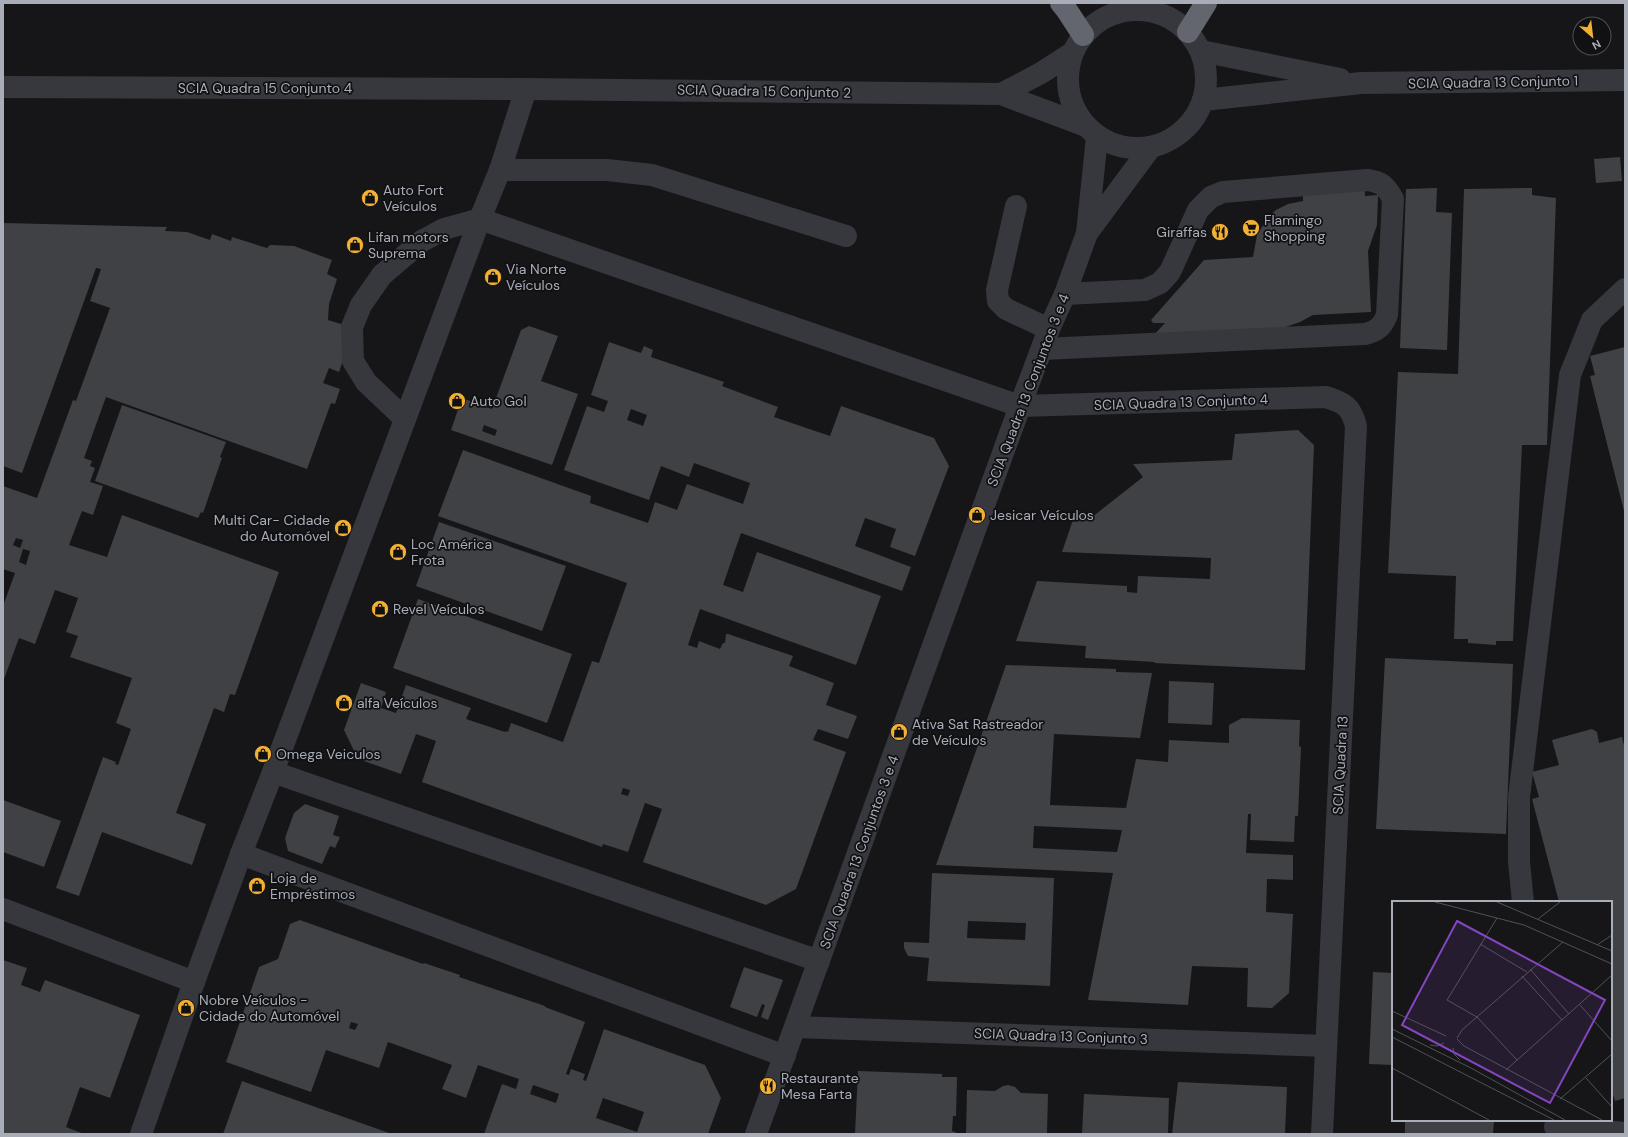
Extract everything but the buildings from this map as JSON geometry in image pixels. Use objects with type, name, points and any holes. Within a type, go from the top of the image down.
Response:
[{"type":"highway","points":[[1061,3],[1066,8],[1083,35]]},
{"type":"highway","points":[[1188,32],[1206,3]]},
{"type":"street","points":[[1135,10],[1164,15],[1188,32],[1201,51],[1206,76],[1203,100],[1191,122],[1173,138],[1150,147],[1132,148],[1114,145],[1091,132],[1072,104],[1067,79],[1072,53],[1083,35],[1107,17],[1135,10]]},
{"type":"street","name":"SCIA Quadra 13 Conjunto 1","points":[[1201,51],[1361,83]]},
{"type":"street","name":"SCIA Quadra 15 Conjunto 2","points":[[1001,94],[1072,53]]},
{"type":"street","name":"SCIA Quadra 13 Conjunto 1","points":[[1203,100],[1361,83],[1625,80]]},
{"type":"street","name":"SCIA Quadra 15 Conjunto 4","points":[[3,88],[526,89]]},
{"type":"street","points":[[141,1134],[194,982],[241,854],[480,219],[500,170],[526,89]]},
{"type":"street","name":"SCIA Quadra 15 Conjunto 2","points":[[526,89],[1001,94],[1091,132]]},
{"type":"street","name":"SCIA Quadra 13 Conjuntos 3 e 4","points":[[1088,233],[1091,132]]},
{"type":"street","name":"SCIA Quadra 13 Conjuntos 3 e 4","points":[[756,1134],[1020,406],[1088,233],[1150,147]]},
{"type":"street","points":[[500,170],[607,170],[652,175],[846,236]]},
{"type":"street","points":[[1043,349],[1365,334],[1375,331],[1383,325],[1387,315],[1393,199],[1387,188],[1378,182],[1367,180],[1223,192],[1211,197],[1198,210],[1170,272],[1160,283],[1145,290],[1065,294]]},
{"type":"street","points":[[1016,206],[997,290],[998,301],[1006,309],[1050,329]]},
{"type":"street","points":[[405,419],[366,382],[353,362],[352,327],[360,305],[382,275],[422,241],[444,229],[480,219],[1020,406]]},
{"type":"street","points":[[1523,901],[1519,862],[1519,797],[1570,375],[1592,320],[1625,289]]},
{"type":"street","name":"SCIA Quadra 13 Conjunto 4","points":[[1020,406],[1326,397],[1341,402]]},
{"type":"street","name":"SCIA Quadra 13","points":[[1322,1134],[1356,426],[1352,412],[1341,402]]},
{"type":"street","points":[[273,772],[819,961]]},
{"type":"street","points":[[241,854],[784,1056]]},
{"type":"street","points":[[3,909],[194,982]]},
{"type":"street","name":"SCIA Quadra 13 Conjunto 3","points":[[796,1027],[1326,1046]]},
{"type":"street","points":[[1554,1127],[1625,1132]]},
{"type":"place","name":"Auto Fort Veículos","points":[[370,198]]},
{"type":"place","name":"Flamingo Shopping","points":[[1251,228]]},
{"type":"place","name":"Giraffas","points":[[1220,232]]},
{"type":"place","name":"Lifan motors Suprema","points":[[355,245]]},
{"type":"place","name":"Via Norte Veículos","points":[[493,277]]},
{"type":"place","name":"Auto Gol","points":[[457,401]]},
{"type":"place","name":"Jesicar Veículos","points":[[977,515]]},
{"type":"place","name":"Multi Car- Cidade do Automóvel","points":[[343,528]]},
{"type":"place","name":"Loc América Frota","points":[[398,552]]},
{"type":"place","name":"Revel Veículos","points":[[380,609]]},
{"type":"place","name":"alfa Veículos","points":[[344,703]]},
{"type":"place","name":"Ativa Sat Rastreador de Veículos","points":[[899,732]]},
{"type":"place","name":"Omega Veiculos","points":[[263,754]]},
{"type":"place","name":"Loja de Empréstimos","points":[[257,886]]},
{"type":"place","name":"Nobre Veículos - Cidade do Automóvel","points":[[186,1008]]},
{"type":"place","name":"Restaurante Mesa Farta","points":[[768,1086]]}]
